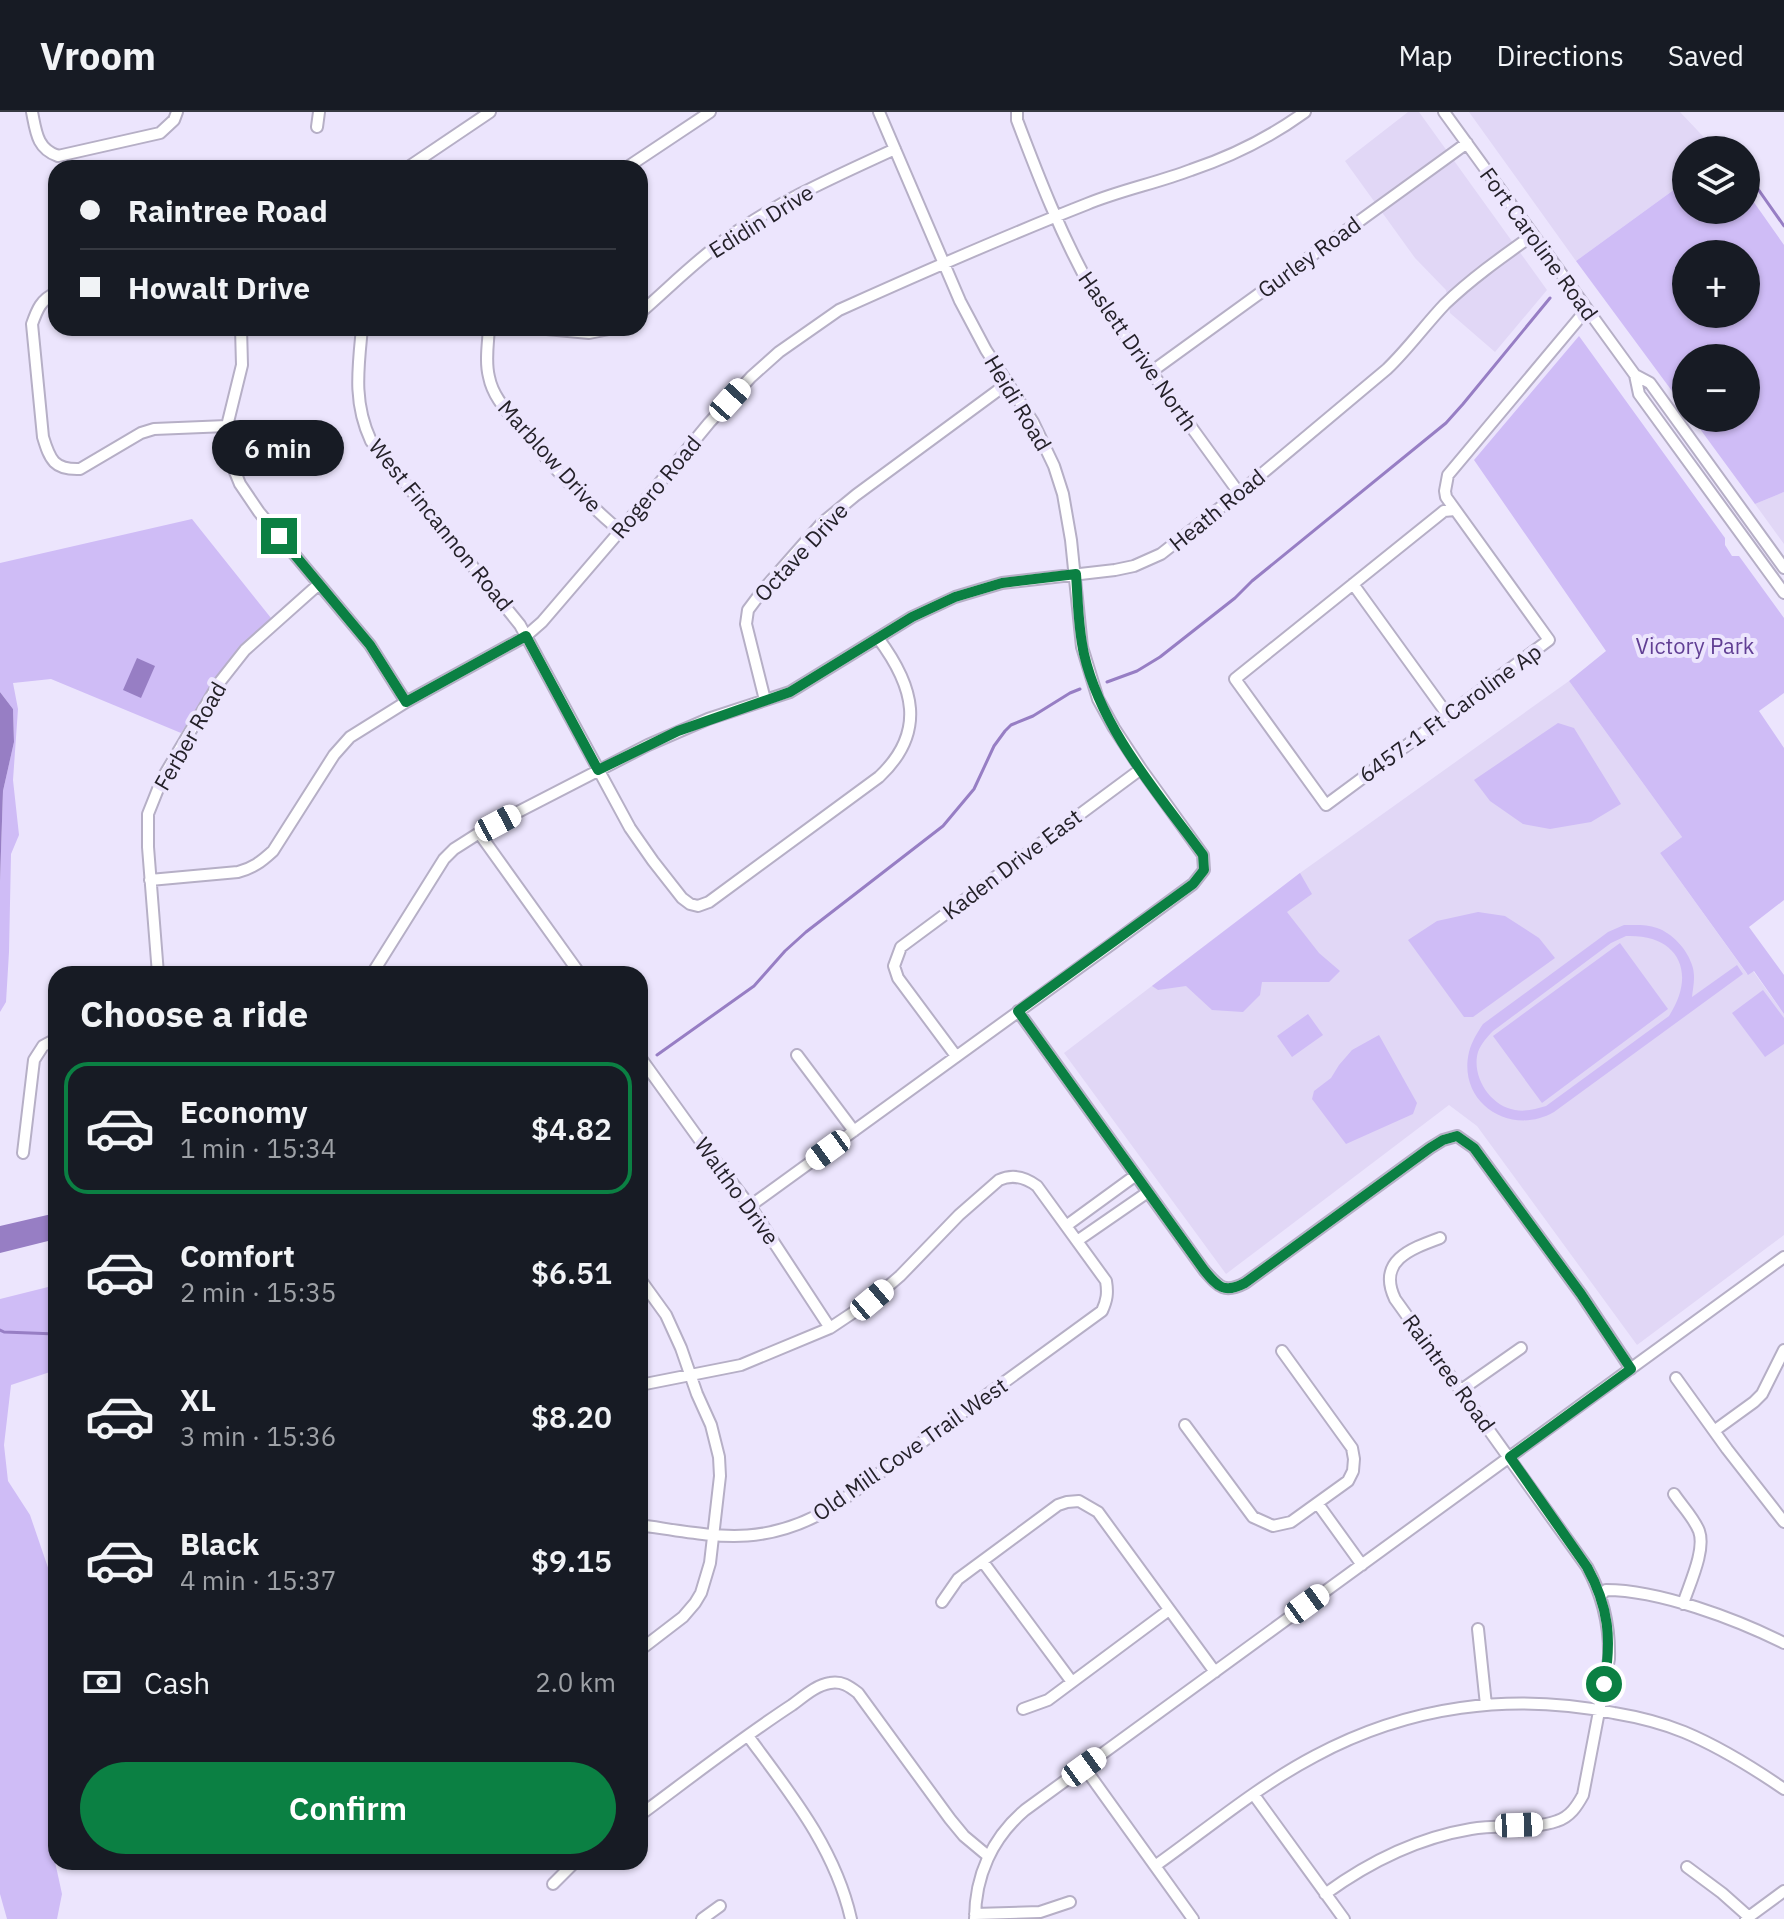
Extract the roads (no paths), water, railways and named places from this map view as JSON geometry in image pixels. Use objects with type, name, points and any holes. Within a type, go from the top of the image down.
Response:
[{"type":"street","points":[[32,112],[41,146],[49,153],[64,156],[160,133],[177,112]]},
{"type":"street","points":[[317,127],[319,112]]},
{"type":"street","points":[[419,160],[490,112]]},
{"type":"street","points":[[638,160],[710,112]]},
{"type":"street","name":"Heidi Road","points":[[879,112],[973,326],[1033,422],[1054,466],[1063,494],[1076,574],[1082,647],[1104,712],[1203,855],[1204,870],[1193,884],[1018,1011]]},
{"type":"street","name":"Haslett Drive North","points":[[1017,112],[1017,120],[1055,217],[1092,290],[1239,493]]},
{"type":"street","name":"Rogero Road","points":[[150,880],[238,872],[256,865],[273,851],[327,765],[350,737],[406,702],[526,636],[542,622],[751,377],[779,352],[839,310],[1055,217],[1237,152],[1279,131],[1305,112]]},
{"type":"street","name":"Fort Caroline Road","points":[[1444,112],[1635,375],[1639,394],[1784,593]]},
{"type":"street","name":"Gurley Road","points":[[1151,372],[1467,143]]},
{"type":"street","name":"Edidin Drive","points":[[648,306],[699,259],[732,234],[783,203],[895,149]]},
{"type":"street","name":"Heath Road","points":[[378,966],[444,859],[454,849],[598,770],[678,731],[790,692],[912,617],[955,597],[1002,583],[1124,568],[1161,554],[1387,369],[1462,288],[1533,235]]},
{"type":"street","points":[[48,298],[38,308],[32,324],[43,437],[47,451],[57,465],[80,469],[141,433],[154,429],[227,426]]},
{"type":"street","points":[[1447,714],[1353,584],[1444,511],[1455,510],[1446,497],[1448,475],[1587,309]]},
{"type":"street","points":[[241,336],[242,365],[227,426],[231,462],[240,484],[259,512],[370,645],[406,702]]},
{"type":"street","name":"West Fincannon Road","points":[[362,336],[358,397],[371,441],[512,614],[630,828],[682,898],[690,904],[698,906],[709,902],[879,777],[892,764],[907,736],[910,701],[899,671],[878,638]]},
{"type":"street","name":"Marblow Drive","points":[[489,336],[487,364],[494,393],[559,474],[620,531]]},
{"type":"street","name":"Fort Caroline Road","points":[[1635,375],[1650,383],[1784,568]]},
{"type":"street","name":"Octave Drive","points":[[765,700],[746,624],[748,610],[763,590],[822,523],[1008,383]]},
{"type":"street","name":"6457-1 Ft Caroline Ap","points":[[1353,584],[1235,679],[1326,805],[1549,640],[1455,510]]},
{"type":"street","name":"Ferber Road","points":[[157,966],[148,814],[162,779],[219,683],[245,650],[319,584]]},
{"type":"street","name":"Kaden Drive East","points":[[956,1056],[898,978],[894,966],[901,947],[1141,769]]},
{"type":"street","points":[[479,833],[574,966]]},
{"type":"street","points":[[750,1206],[1018,1011],[1204,1270],[1225,1289],[1245,1283],[1430,1148],[1457,1136],[1474,1148],[1631,1369]]},
{"type":"street","points":[[23,1153],[34,1060],[48,1043]]},
{"type":"street","points":[[797,1055],[854,1131]]},
{"type":"street","name":"Waltho Drive","points":[[648,1068],[750,1206],[830,1328]]},
{"type":"street","points":[[1066,1226],[1136,1175]]},
{"type":"street","points":[[648,1383],[741,1365],[830,1328],[872,1300],[900,1276],[959,1215],[999,1180],[1016,1177],[1037,1186],[1077,1241],[1148,1192]]},
{"type":"street","name":"Raintree Road","points":[[1325,1894],[1371,1864],[1422,1842],[1471,1829],[1540,1824],[1564,1818],[1583,1795],[1609,1659],[1607,1619],[1601,1595],[1587,1567],[1395,1299],[1389,1284],[1390,1272],[1400,1257],[1440,1238]]},
{"type":"street","name":"Old Mill Cove Trail West","points":[[648,1526],[744,1537],[780,1531],[809,1521],[833,1507],[1102,1311],[1107,1300],[1106,1281],[1077,1241]]},
{"type":"street","points":[[1070,1902],[1040,1912],[975,1916],[976,1894],[988,1856],[1015,1819],[1784,1257]]},
{"type":"street","points":[[648,1290],[666,1315],[711,1425],[719,1457],[720,1489],[704,1585],[695,1603],[676,1623],[648,1644]]},
{"type":"street","points":[[1461,1390],[1521,1348]]},
{"type":"street","points":[[1714,1431],[1762,1394],[1784,1350]]},
{"type":"street","points":[[1185,1425],[1253,1517],[1273,1526],[1284,1525],[1318,1504],[1348,1481],[1353,1471],[1352,1448],[1282,1351]]},
{"type":"street","points":[[1676,1378],[1784,1522]]},
{"type":"street","points":[[1674,1494],[1697,1527],[1701,1540],[1683,1604]]},
{"type":"street","points":[[942,1602],[958,1579],[1058,1505],[1079,1501],[1098,1512],[1215,1672]]},
{"type":"street","points":[[1318,1504],[1362,1565]]},
{"type":"street","points":[[983,1562],[1072,1682]]},
{"type":"street","points":[[1601,1595],[1606,1590],[1617,1590],[1683,1604],[1784,1643]]},
{"type":"street","points":[[1023,1709],[1048,1700],[1169,1610]]},
{"type":"street","points":[[1478,1629],[1486,1705]]},
{"type":"street","points":[[648,1809],[819,1687],[832,1682],[842,1683],[858,1693],[950,1819],[964,1836],[988,1856]]},
{"type":"street","points":[[1155,1866],[1286,1773],[1317,1755],[1368,1732],[1455,1708],[1541,1702],[1643,1718],[1682,1731],[1748,1764],[1784,1789]]},
{"type":"street","points":[[748,1736],[818,1835],[839,1879],[851,1919]]},
{"type":"street","points":[[1084,1767],[1193,1919]]},
{"type":"street","points":[[1254,1795],[1344,1919]]},
{"type":"street","points":[[1687,1867],[1722,1893],[1747,1918],[1784,1891]]},
{"type":"street","points":[[553,1884],[567,1870]]},
{"type":"street","points":[[702,1919],[720,1906]]},
{"type":"waterway","points":[[1760,192],[1784,226]]},
{"type":"waterway","points":[[1107,682],[1137,671],[1160,657],[1446,423],[1550,298]]},
{"type":"waterway","points":[[657,1055],[754,986],[806,932],[943,826],[974,789],[994,746],[1011,725],[1080,689]]},
{"type":"waterway","points":[[0,1330],[48,1334]]},
{"type":"park label","name":"Victory Park","points":[[1695,646]]}]
